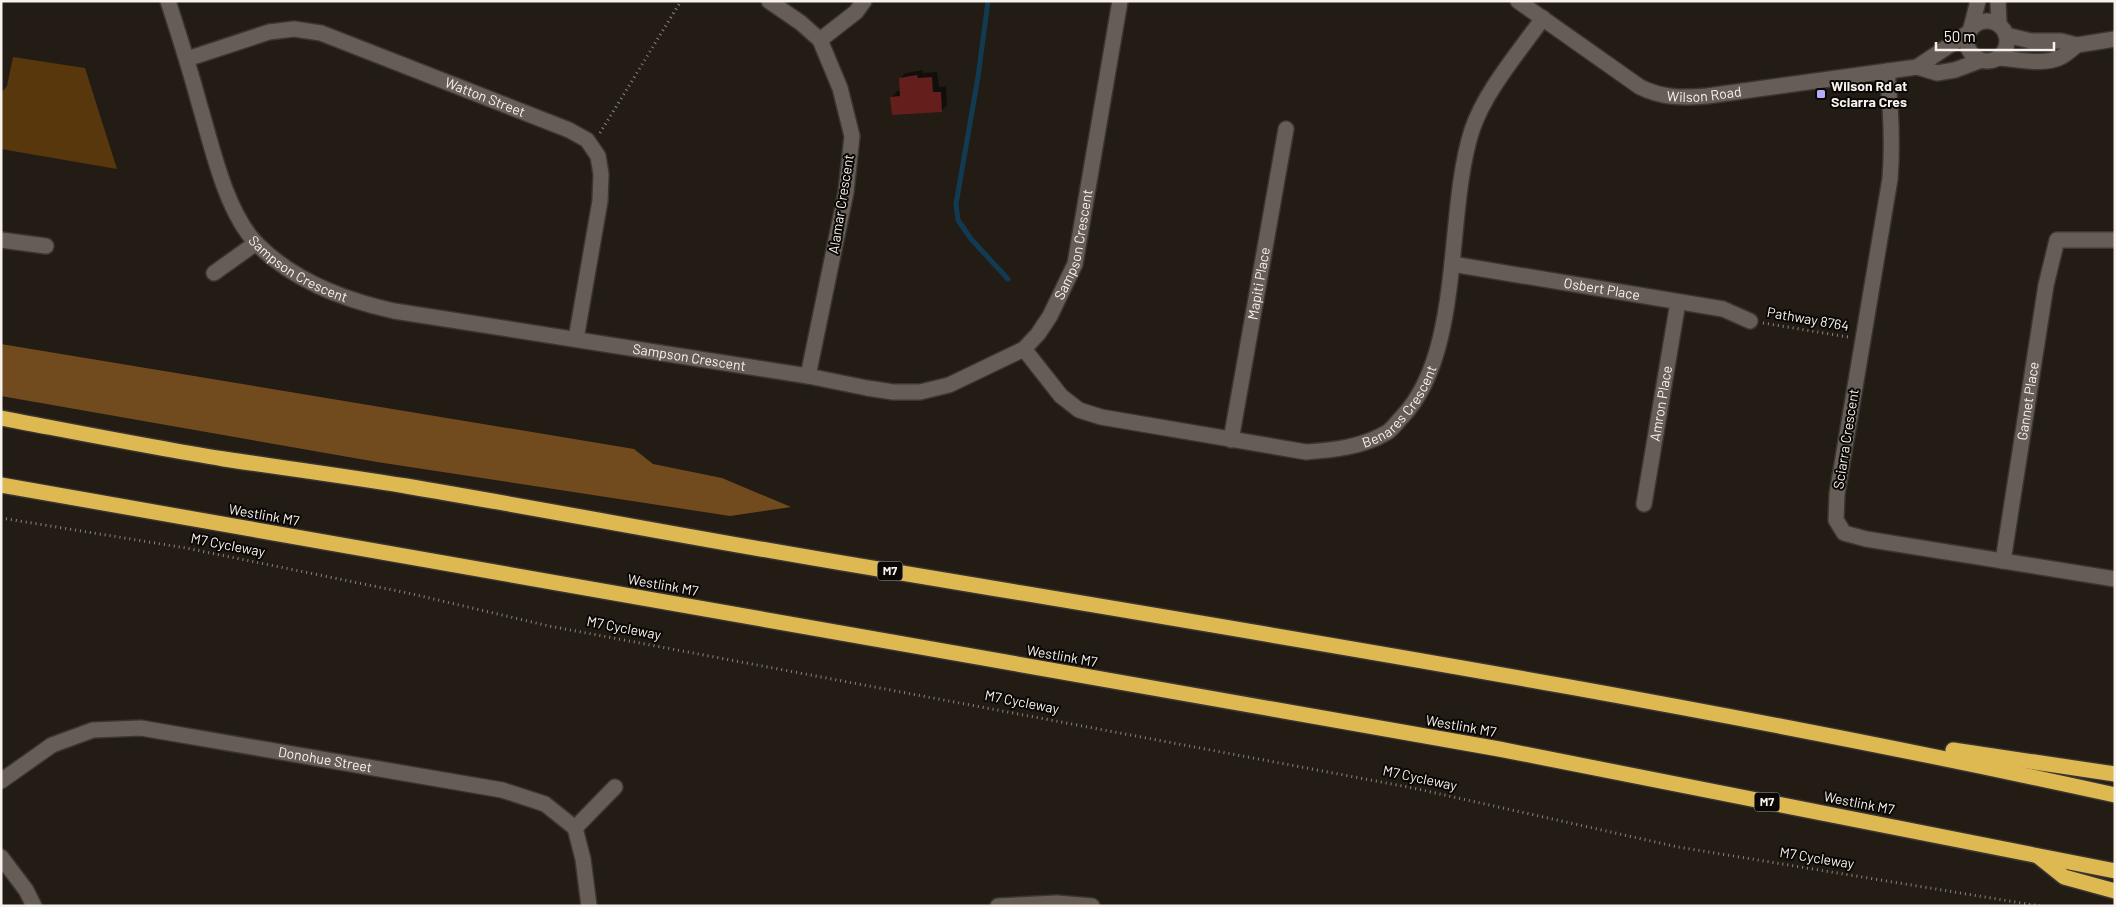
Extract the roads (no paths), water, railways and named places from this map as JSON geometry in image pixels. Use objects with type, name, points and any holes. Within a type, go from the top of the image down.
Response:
[{"type":"highway","name":"M7","points":[[1,418],[845,564],[1217,625],[1779,725],[2115,795]]},
{"type":"highway","name":"Westlink M7","points":[[1,485],[1498,749],[2115,871]]},
{"type":"highway","points":[[1779,725],[2115,774]]},
{"type":"highway","name":"M7","points":[[2036,854],[2064,877],[2115,891]]},
{"type":"street","name":"Sampson Crescent","points":[[168,1],[187,59],[220,174],[236,214],[256,243],[286,267],[320,288],[360,304],[394,312],[576,338],[808,376],[866,388],[920,392],[949,385],[1024,349],[1038,334],[1050,316],[1075,264],[1120,1]]},
{"type":"street","name":"Alamar Crescent","points":[[769,1],[802,23],[820,40],[840,88],[852,136],[846,192],[808,376]]},
{"type":"street","points":[[820,40],[856,12],[864,1]]},
{"type":"street","name":"Wilson Road","points":[[1518,1],[1625,78],[1653,93],[1664,96],[1707,96],[1887,72],[1917,66],[1969,31],[1975,24],[1987,21],[2002,30],[2032,41],[2061,41],[2077,45],[2115,40]]},
{"type":"street","points":[[1978,1],[1966,45],[1969,52],[1979,60]]},
{"type":"street","points":[[1998,1],[2006,47],[1999,58]]},
{"type":"street","name":"Benares Crescent","points":[[1024,349],[1061,396],[1080,410],[1101,418],[1306,452],[1336,450],[1365,443],[1388,432],[1409,410],[1424,384],[1434,358],[1442,325],[1452,264],[1465,156],[1473,128],[1497,83],[1543,18]]},
{"type":"street","name":"Watton Street","points":[[187,59],[269,32],[294,29],[320,33],[569,130],[587,140],[598,156],[601,174],[600,201],[576,338]]},
{"type":"street","name":"Wilson Road","points":[[1917,66],[1937,73],[1955,70],[1979,60],[1992,61],[1999,58],[2035,61],[2048,60],[2061,57],[2077,45]]},
{"type":"street","name":"Sciarra Crescent","points":[[1887,72],[1892,113],[1893,149],[1890,179],[1862,340],[1838,494],[1836,520],[1844,533],[1866,539],[2115,579]]},
{"type":"street","name":"Mapiti Place","points":[[1231,440],[1286,128]]},
{"type":"street","points":[[1,240],[46,246]]},
{"type":"street","name":"Gannet Place","points":[[2003,561],[2046,285],[2057,240],[2115,240]]},
{"type":"street","points":[[214,273],[256,243]]},
{"type":"street","name":"Osbert Place","points":[[1452,264],[1723,309],[1750,321]]},
{"type":"street","name":"Amron Place","points":[[1644,504],[1678,302]]},
{"type":"street","name":"Donohue Street","points":[[1,782],[52,745],[93,730],[141,728],[502,790],[546,804],[575,828]]},
{"type":"street","points":[[589,906],[583,859],[575,828],[615,787]]},
{"type":"street","points":[[1,857],[26,890],[34,906]]},
{"type":"street","points":[[998,906],[1058,904],[1092,906]]},
{"type":"waterway","points":[[988,1],[978,77],[956,204],[958,220],[971,239],[1008,279]]},
{"type":"place","name":"Wilson Rd at Sciarra Cres","points":[[1821,94]]}]
